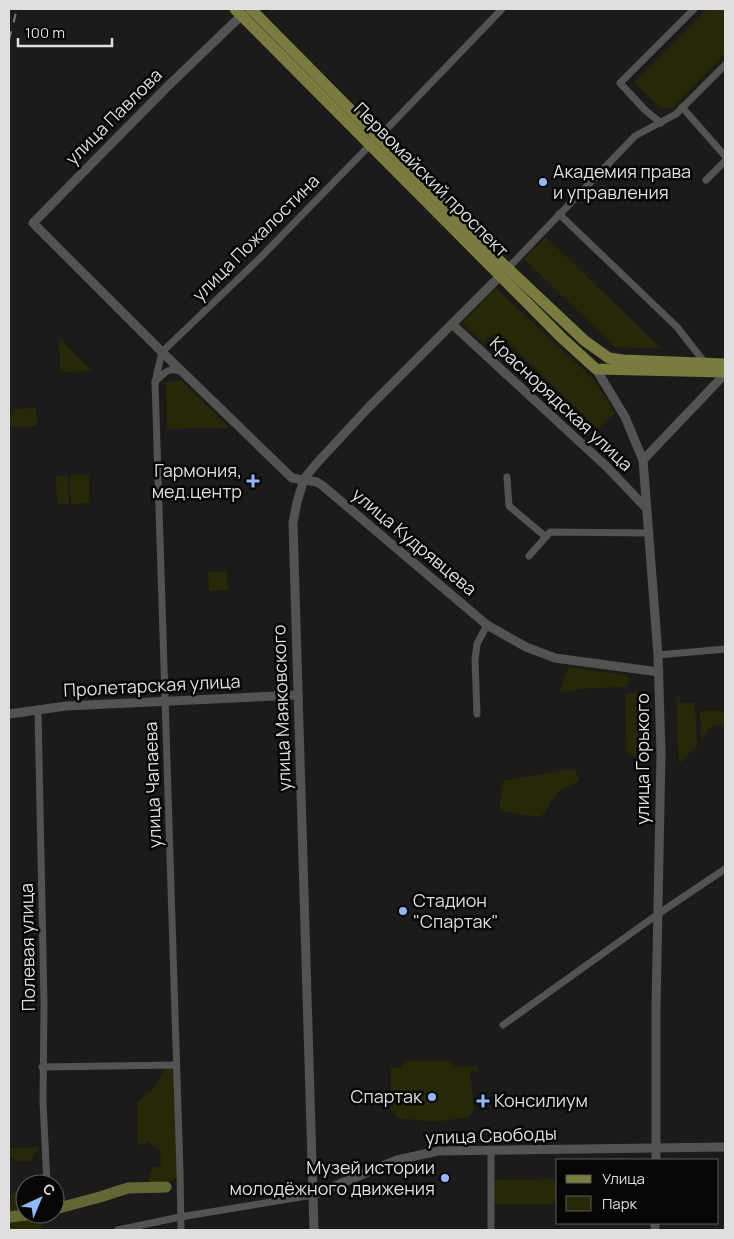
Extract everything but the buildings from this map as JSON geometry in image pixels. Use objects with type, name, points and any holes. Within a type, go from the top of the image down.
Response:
[{"type":"main road","name":"Первомайский проспект","points":[[244,10],[504,272],[562,338],[596,369]]},
{"type":"main road","name":"Первомайский проспект","points":[[504,272],[609,358],[706,363]]},
{"type":"main road","points":[[706,363],[725,364]]},
{"type":"main road","points":[[596,369],[725,373]]},
{"type":"street","name":"улица Пожалостина","points":[[162,352],[261,257],[502,9]]},
{"type":"street","points":[[661,123],[645,110],[620,83],[694,9]]},
{"type":"street","name":"улица Павлова","points":[[33,223],[244,10]]},
{"type":"street","points":[[504,272],[635,136],[676,114],[725,65]]},
{"type":"street","points":[[682,108],[725,156]]},
{"type":"street","points":[[706,180],[725,161]]},
{"type":"street","points":[[559,214],[677,327],[706,363]]},
{"type":"street","name":"улица Кудрявцева","points":[[33,223],[173,363],[292,478],[317,482],[323,486],[487,625],[526,647],[555,658],[659,672]]},
{"type":"street","name":"улица Маяковского","points":[[314,1230],[293,524],[297,502],[304,480],[316,464],[369,407],[504,272]]},
{"type":"street","name":"Краснорядская улица","points":[[453,325],[602,463],[647,508]]},
{"type":"street","name":"улица Чапаева","points":[[162,352],[155,382],[181,1230]]},
{"type":"street","points":[[158,368],[167,361],[173,363]]},
{"type":"street","points":[[155,382],[165,371],[171,369],[183,372]]},
{"type":"street","name":"улица Горького","points":[[596,369],[625,417],[643,460],[649,532],[659,672],[660,754],[656,1159]]},
{"type":"street","points":[[643,460],[725,373]]},
{"type":"street","points":[[506,477],[508,506],[546,537]]},
{"type":"street","points":[[529,556],[550,532],[649,532]]},
{"type":"street","points":[[477,714],[475,660],[478,644],[487,625]]},
{"type":"street","points":[[658,655],[725,649]]},
{"type":"street","name":"Пролетарская улица","points":[[13,714],[66,706],[298,695]]},
{"type":"street","name":"Полевая улица","points":[[38,710],[44,1004],[42,1067],[47,1174]]},
{"type":"street","points":[[503,1025],[658,914],[725,869]]},
{"type":"street","points":[[42,1067],[176,1065]]},
{"type":"street","name":"улица Свободы","points":[[118,1230],[180,1217],[313,1195],[396,1160],[438,1151],[725,1147]]},
{"type":"street","points":[[491,1150],[491,1230]]},
{"type":"green space","points":[[707,9],[725,9],[725,53],[674,107],[662,109],[634,82]]},
{"type":"green space","points":[[546,237],[662,349],[615,347],[524,259]]},
{"type":"green space","points":[[496,288],[594,380],[615,413],[598,429],[502,337],[497,334],[488,337],[484,344],[462,323]]},
{"type":"green space","points":[[59,338],[92,371],[60,372]]},
{"type":"green space","points":[[181,380],[230,428],[167,429],[166,383]]},
{"type":"green space","points":[[36,408],[37,426],[9,427],[9,414],[13,414],[13,409]]},
{"type":"green space","points":[[68,475],[69,504],[57,504],[56,476]]},
{"type":"green space","points":[[70,475],[89,475],[90,503],[71,504]]},
{"type":"green space","points":[[227,571],[228,590],[209,591],[208,572]]},
{"type":"green space","points":[[569,667],[629,676],[627,687],[591,688],[562,692],[560,690]]},
{"type":"green space","points":[[638,692],[638,759],[626,751],[625,694]]},
{"type":"green space","points":[[676,697],[680,697],[681,703],[695,703],[697,745],[679,764]]},
{"type":"green space","points":[[719,710],[725,712],[725,726],[720,725],[710,728],[701,742],[700,712]]},
{"type":"green space","points":[[563,770],[575,770],[580,780],[557,793],[541,817],[499,811],[503,781]]},
{"type":"green space","name":"Спартак","points":[[403,1061],[452,1061],[454,1067],[478,1066],[478,1071],[470,1071],[474,1110],[469,1117],[435,1122],[398,1118],[391,1110],[391,1068],[403,1068]]},
{"type":"green space","points":[[175,1067],[178,1177],[166,1184],[151,1185],[149,1181],[150,1173],[153,1167],[158,1167],[161,1163],[160,1150],[148,1142],[143,1145],[137,1144],[137,1103],[155,1087],[166,1068]]},
{"type":"green space","points":[[9,1148],[39,1148],[30,1161],[20,1162],[9,1157]]},
{"type":"green space","points":[[556,1179],[556,1204],[494,1204],[494,1180]]},
{"type":"green space","points":[[15,1192],[15,1224],[42,1224],[42,1230],[9,1230],[9,1194]]},
{"type":"waterway","points":[[65,1206],[128,1188],[166,1187]]},
{"type":"waterway","points":[[9,1217],[15,1216]]},
{"type":"railway","points":[[9,40],[17,9]]},
{"type":"place","name":"Академия права и управления","points":[[543,182]]},
{"type":"place","name":"Гармония, мед.центр","points":[[253,481]]},
{"type":"place","name":"Стадион \"Спартак\"","points":[[403,911]]},
{"type":"place","name":"Спартак","points":[[432,1097]]},
{"type":"place","name":"Консилиум","points":[[483,1101]]},
{"type":"place","name":"Музей истории молодёжного движения","points":[[445,1178]]}]
